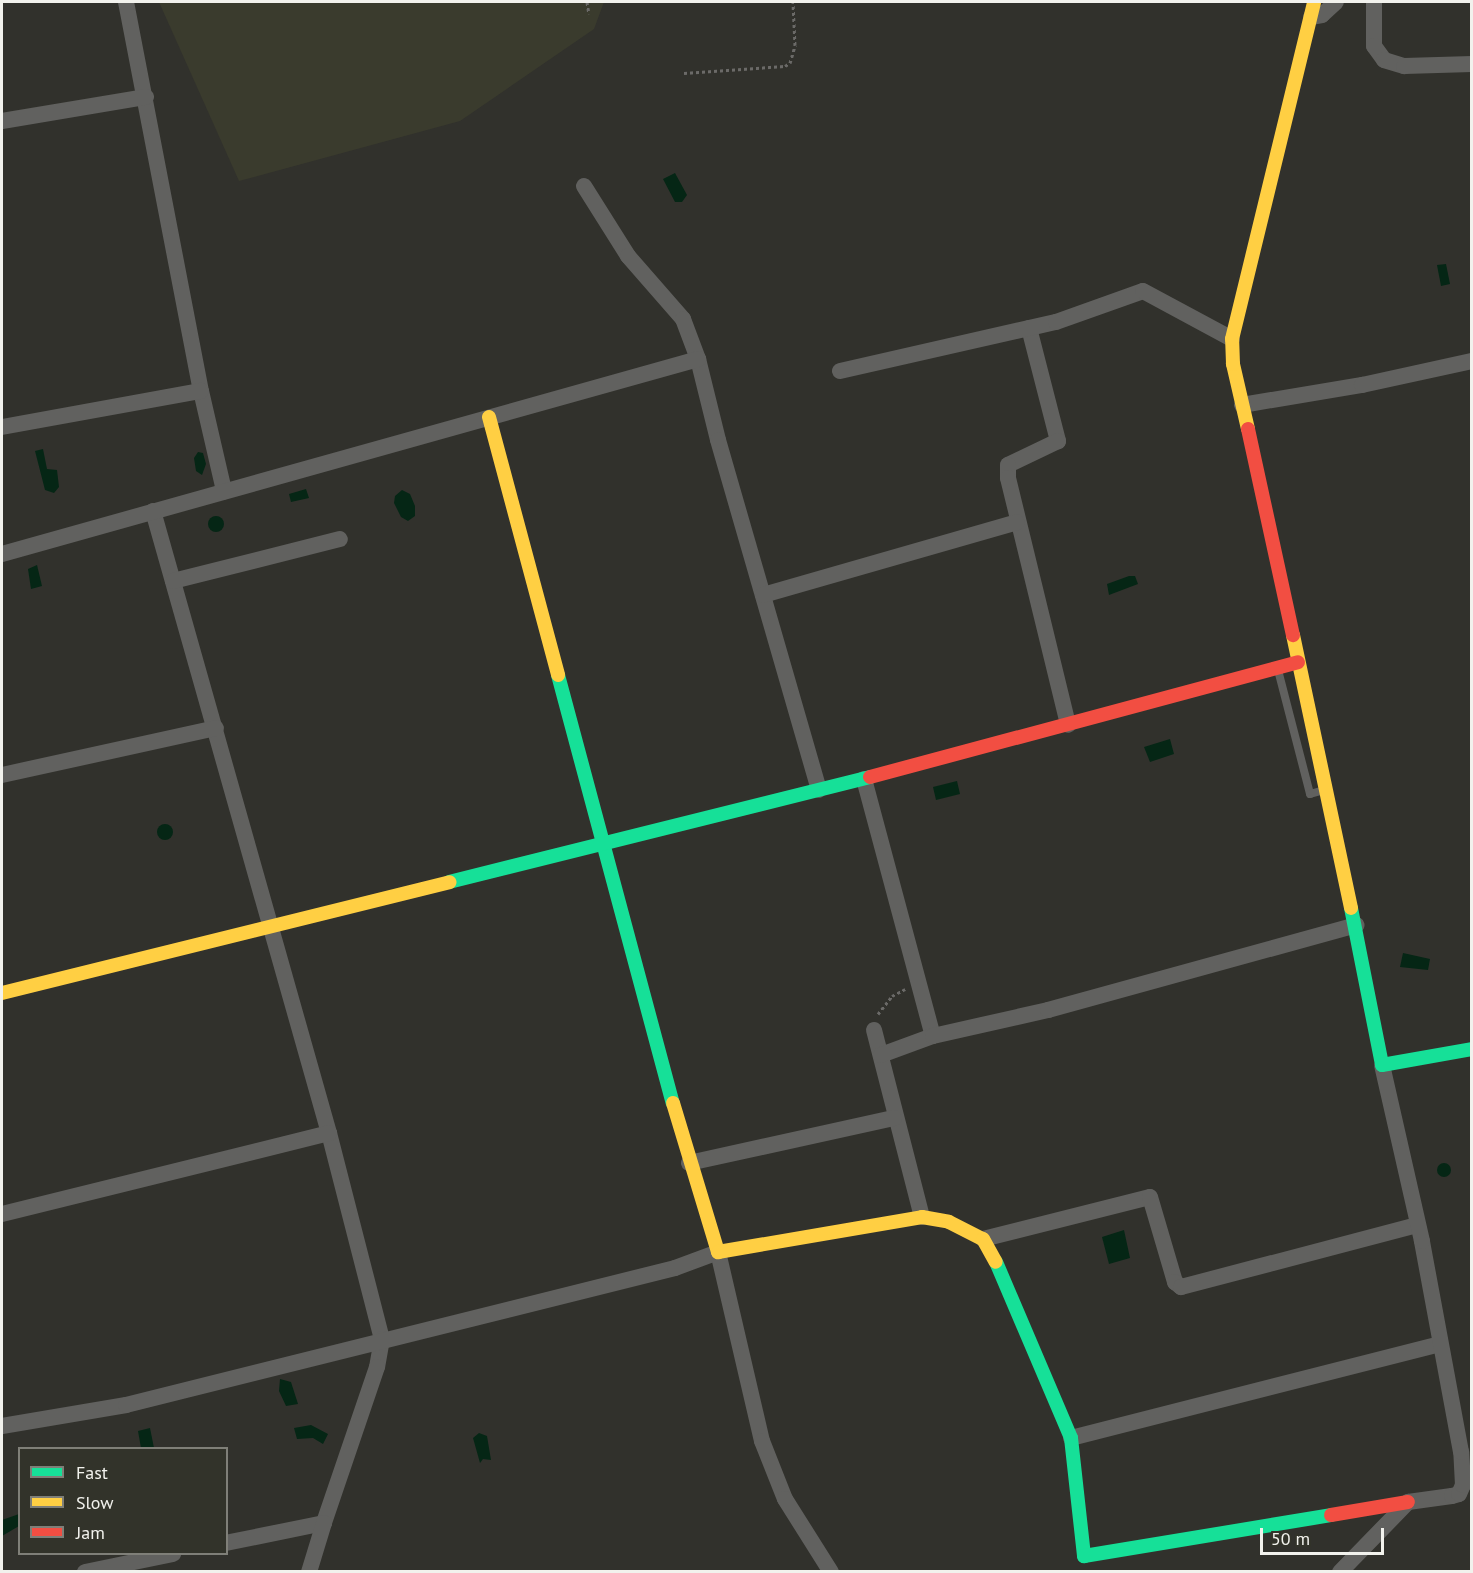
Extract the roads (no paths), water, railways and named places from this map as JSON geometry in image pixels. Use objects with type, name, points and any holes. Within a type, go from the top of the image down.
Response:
[{"type":"street","points":[[126,2],[201,391],[224,491]]},
{"type":"street","points":[[2,1426],[126,1405],[382,1339],[675,1268],[718,1252],[922,1217],[949,1221],[982,1239],[1003,1275],[1071,1438],[1084,1557],[1459,1494],[1463,1485],[1461,1452],[1418,1225],[1382,1065],[1328,789],[1242,405],[1232,339],[1313,9],[1322,15],[1336,2]]},
{"type":"street","points":[[1374,2],[1374,46],[1384,60],[1404,66],[1472,64]]},
{"type":"street","points":[[2,121],[146,97]]},
{"type":"street","points":[[584,186],[628,256],[683,319],[698,359],[819,790]]},
{"type":"street","points":[[840,370],[1029,328],[1143,291],[1232,339]]},
{"type":"street","points":[[1029,328],[1058,441],[1008,465],[1017,522],[1068,725]]},
{"type":"street","points":[[2,554],[698,359]]},
{"type":"street","points":[[1242,405],[1471,362]]},
{"type":"street","points":[[2,427],[201,391]]},
{"type":"street","points":[[489,417],[689,1163],[718,1252],[762,1441],[785,1498],[831,1572]]},
{"type":"street","points":[[153,511],[273,929],[382,1339],[377,1367],[309,1572]]},
{"type":"street","points":[[763,595],[1017,522]]},
{"type":"street","points":[[173,581],[340,539]]},
{"type":"street","points":[[2,993],[273,929],[864,779],[1298,662]]},
{"type":"street","points":[[2,775],[216,728]]},
{"type":"street","points":[[864,779],[933,1036]]},
{"type":"street","points":[[880,1055],[933,1036],[1048,1010],[1356,925]]},
{"type":"street","points":[[874,1030],[894,1118],[922,1217]]},
{"type":"street","points":[[1382,1065],[1472,1049]]},
{"type":"street","points":[[689,1163],[894,1118]]},
{"type":"street","points":[[2,1214],[329,1133]]},
{"type":"street","points":[[982,1239],[1150,1197],[1175,1281],[1181,1287],[1418,1225]]},
{"type":"street","points":[[1071,1438],[1439,1344]]},
{"type":"street","points":[[1340,1572],[1408,1503]]},
{"type":"street","points":[[228,1543],[324,1523]]},
{"type":"street","points":[[85,1572],[168,1555]]},
{"type":"lane","points":[[1277,668],[1310,794],[1328,789]]}]
